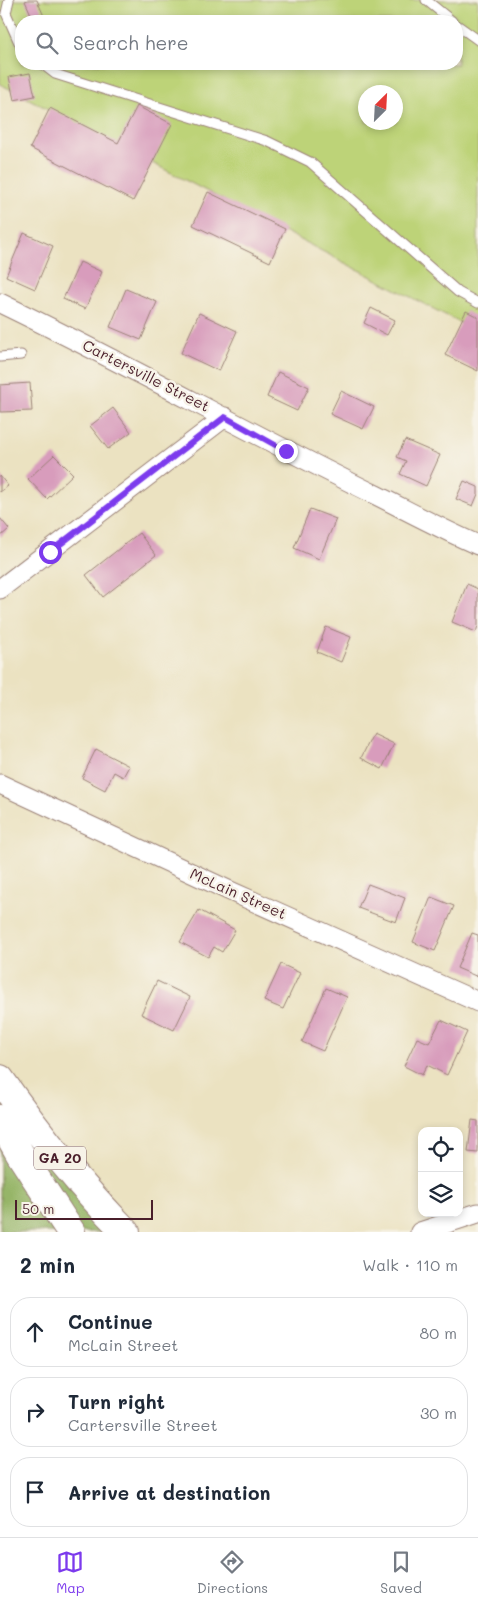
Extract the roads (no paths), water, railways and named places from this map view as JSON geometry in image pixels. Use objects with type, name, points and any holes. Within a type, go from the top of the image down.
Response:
[{"type":"highway","name":"GA 20","points":[[0,1079],[80,1183],[126,1232]]},
{"type":"highway","name":"GA 20","points":[[0,1119],[20,1154],[71,1232]]},
{"type":"street","name":"Cartersville Street","points":[[0,303],[225,417],[286,451],[478,545]]},
{"type":"street","points":[[0,589],[225,417]]},
{"type":"street","name":"McLain Street","points":[[0,784],[228,890],[478,1002]]},
{"type":"street","points":[[420,1232],[478,1214]]},
{"type":"lane","points":[[9,0],[6,13],[15,33]]},
{"type":"lane","points":[[426,0],[445,15]]},
{"type":"lane","points":[[463,29],[478,40]]},
{"type":"lane","points":[[50,70],[55,74],[267,140],[310,162],[458,292],[478,303]]},
{"type":"lane","points":[[0,357],[21,355]]}]
